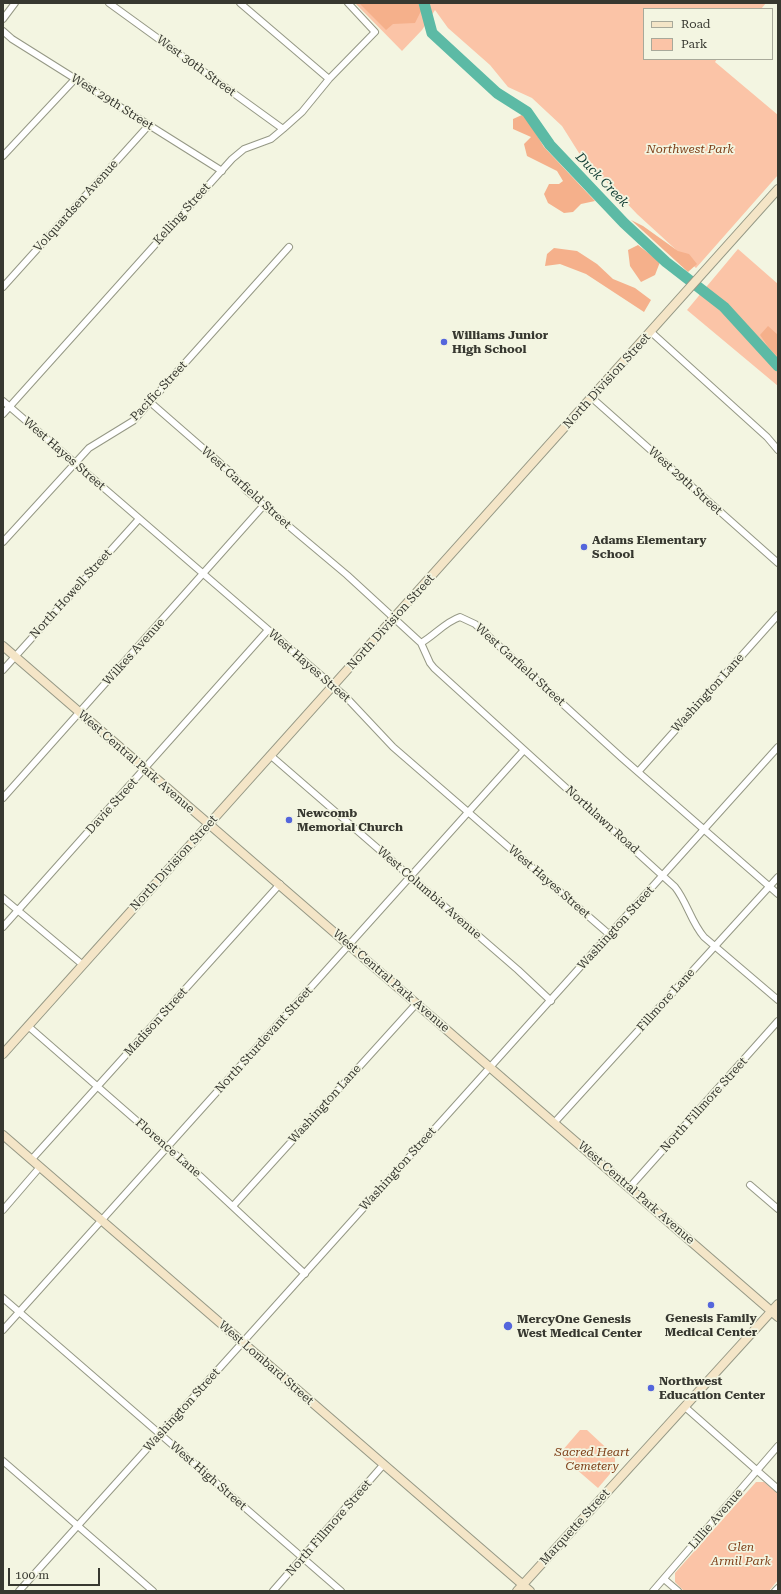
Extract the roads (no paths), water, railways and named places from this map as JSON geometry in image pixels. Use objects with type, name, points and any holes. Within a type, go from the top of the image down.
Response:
[{"type":"main road","name":"North Division Street","points":[[3,1054],[778,189]]},
{"type":"main road","name":"West Central Park Avenue","points":[[3,646],[144,769],[417,1002],[778,1317]]},
{"type":"main road","name":"West Lombard Street","points":[[3,1135],[384,1464],[520,1588],[530,1591]]},
{"type":"main road","name":"Marquette Street","points":[[520,1588],[778,1304]]},
{"type":"street","points":[[3,19],[15,3]]},
{"type":"street","name":"West 30th Street","points":[[109,3],[284,129]]},
{"type":"street","points":[[240,3],[329,79]]},
{"type":"street","name":"Kelling Street","points":[[3,414],[222,171],[244,149],[271,138],[284,129],[302,112],[329,79],[374,32],[348,3]]},
{"type":"street","name":"West 29th Street","points":[[3,31],[12,39],[222,171]]},
{"type":"street","points":[[3,156],[75,79]]},
{"type":"street","name":"Volquardsen Avenue","points":[[3,287],[149,125]]},
{"type":"street","name":"Pacific Street","points":[[3,542],[89,448],[133,421],[289,247]]},
{"type":"street","points":[[651,332],[767,438],[778,450]]},
{"type":"street","name":"West 29th Street","points":[[592,398],[778,564]]},
{"type":"street","name":"West Hayes Street","points":[[3,401],[333,686],[361,712],[393,747],[610,935]]},
{"type":"street","name":"West Garfield Street","points":[[150,402],[228,470],[264,505],[347,575],[421,643],[434,635],[451,620],[460,617],[471,621],[513,656],[638,772],[778,894]]},
{"type":"street","name":"Wilkes Avenue","points":[[3,798],[264,505]]},
{"type":"street","name":"North Howell Street","points":[[3,670],[139,519]]},
{"type":"street","name":"Washington Lane","points":[[638,772],[778,615]]},
{"type":"street","name":"Davie Street","points":[[3,927],[268,630]]},
{"type":"street","name":"Northlawn Road","points":[[421,643],[430,663],[434,668],[663,875],[681,894],[697,928],[715,946],[778,1000]]},
{"type":"street","name":"Washington Street","points":[[19,1591],[778,747]]},
{"type":"street","name":"North Sturdevant Street","points":[[3,1330],[101,1219],[167,1148],[524,750]]},
{"type":"street","name":"West Columbia Avenue","points":[[270,755],[410,876],[550,1001]]},
{"type":"street","name":"Fillmore Lane","points":[[554,1123],[778,878]]},
{"type":"street","name":"Madison Street","points":[[32,1159],[280,884]]},
{"type":"street","points":[[3,898],[83,965]]},
{"type":"street","name":"Washington Lane","points":[[233,1206],[417,1002]]},
{"type":"street","name":"North Fillmore Street","points":[[629,1188],[778,1021]]},
{"type":"street","name":"Florence Lane","points":[[28,1026],[233,1206],[266,1240],[305,1274]]},
{"type":"street","points":[[3,1210],[40,1167]]},
{"type":"street","points":[[750,1185],[778,1209]]},
{"type":"street","name":"West High Street","points":[[3,1298],[341,1591]]},
{"type":"street","points":[[685,1407],[778,1489]]},
{"type":"street","name":"Lillie Avenue","points":[[653,1591],[723,1512],[778,1446]]},
{"type":"street","points":[[3,1461],[153,1591]]},
{"type":"street","name":"North Fillmore Street","points":[[273,1591],[384,1464]]},
{"type":"street","points":[[664,1578],[678,1591]]},
{"type":"street","points":[[775,1591],[778,1588]]},
{"type":"waterway","name":"Duck Creek","points":[[424,3],[432,33],[497,93],[527,112],[550,145],[624,223],[666,262],[724,307],[778,366]]},
{"type":"place","name":"Williams Junior High School","points":[[444,342]]},
{"type":"place","name":"Adams Elementary School","points":[[584,547]]},
{"type":"place","name":"Newcomb Memorial Church","points":[[289,820]]},
{"type":"place","name":"Genesis Family Medical Center","points":[[711,1305]]},
{"type":"place","name":"MercyOne Genesis West Medical Center","points":[[508,1326]]},
{"type":"place","name":"Northwest Education Center","points":[[651,1388]]},
{"type":"park label","name":"Northwest Park","points":[[690,149]]},
{"type":"park label","name":"Sacred Heart Cemetery","points":[[592,1459]]},
{"type":"park label","name":"Glen Armil Park","points":[[741,1554]]}]
